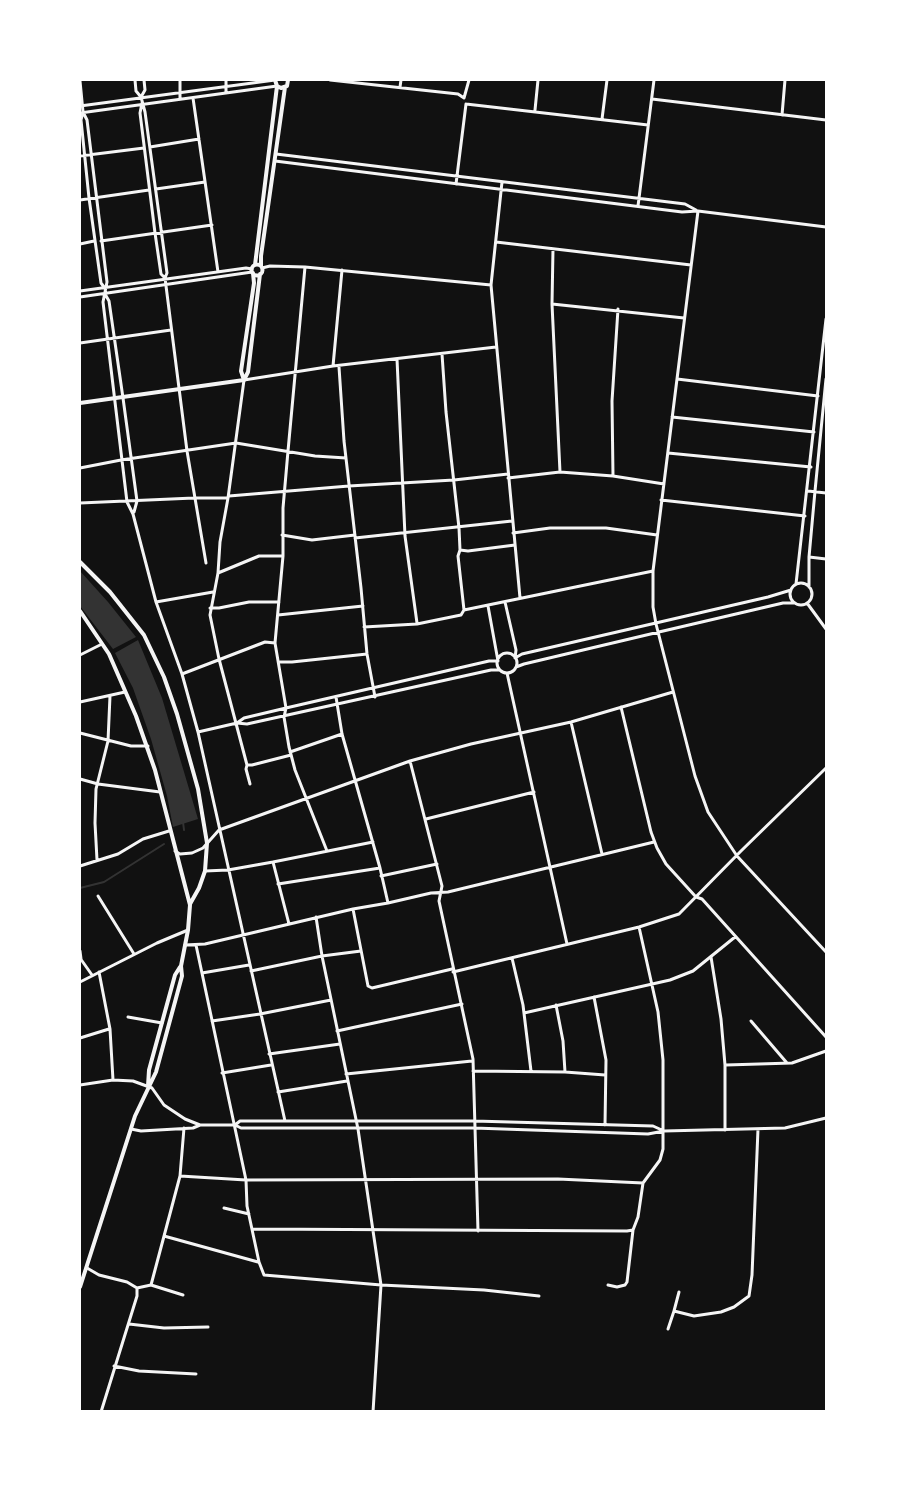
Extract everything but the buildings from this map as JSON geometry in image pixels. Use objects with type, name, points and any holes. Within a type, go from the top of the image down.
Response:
[{"type":"main road","points":[[244,380],[242,371],[277,86],[275,80]]},
{"type":"main road","points":[[244,380],[248,372],[261,256],[285,87],[288,80]]},
{"type":"main road","points":[[277,86],[285,87]]},
{"type":"main road","points":[[253,270],[261,267]]},
{"type":"main road","points":[[253,270],[260,274]]},
{"type":"main road","points":[[80,403],[244,380]]},
{"type":"main road","points":[[80,562],[127,612],[144,635],[158,663],[187,750],[200,799],[207,843],[205,871],[197,894],[190,904]]},
{"type":"main road","points":[[80,611],[103,643],[127,692],[147,746],[190,904],[181,966],[182,976],[156,1072],[131,1129],[87,1268],[81,1278],[80,1287]]},
{"type":"main road","points":[[148,1086],[149,1070],[175,975],[181,966]]},
{"type":"street","points":[[135,80],[136,91],[141,97],[145,112],[167,273],[165,279]]},
{"type":"street","points":[[141,97],[145,90],[144,80]]},
{"type":"street","points":[[180,80],[180,99]]},
{"type":"street","points":[[226,80],[226,93]]},
{"type":"street","points":[[81,106],[275,80]]},
{"type":"street","points":[[330,80],[458,94],[464,98],[466,104],[456,184]]},
{"type":"street","points":[[400,87],[401,80]]},
{"type":"street","points":[[464,98],[469,80]]},
{"type":"street","points":[[535,110],[538,80]]},
{"type":"street","points":[[602,119],[607,80]]},
{"type":"street","points":[[638,207],[654,80]]},
{"type":"street","points":[[782,115],[785,80]]},
{"type":"street","points":[[80,81],[82,156],[101,283],[109,301],[123,398],[136,501],[133,514]]},
{"type":"street","points":[[81,112],[277,86]]},
{"type":"street","points":[[193,98],[218,272]]},
{"type":"street","points":[[652,99],[826,120]]},
{"type":"street","points":[[142,104],[140,113],[149,190],[161,274],[166,284],[187,451],[206,562]]},
{"type":"street","points":[[466,104],[535,110],[648,125]]},
{"type":"street","points":[[81,112],[87,120],[107,282],[104,287]]},
{"type":"street","points":[[82,156],[199,140]]},
{"type":"street","points":[[276,154],[685,204],[698,211]]},
{"type":"street","points":[[275,161],[638,207],[682,212],[698,211],[826,227]]},
{"type":"street","points":[[80,200],[205,182]]},
{"type":"street","points":[[502,182],[491,285],[520,598]]},
{"type":"street","points":[[698,211],[657,535],[653,571],[653,607],[695,776],[704,802],[717,828],[737,856],[826,952]]},
{"type":"street","points":[[80,244],[212,225]]},
{"type":"street","points":[[495,242],[691,265]]},
{"type":"street","points":[[553,249],[552,304],[560,472]]},
{"type":"street","points":[[261,267],[305,267],[491,285]]},
{"type":"street","points":[[305,267],[294,373],[282,535],[283,556],[275,643],[280,662],[286,708],[284,717],[290,753],[327,851]]},
{"type":"street","points":[[80,291],[218,272],[253,270]]},
{"type":"street","points":[[80,297],[253,270]]},
{"type":"street","points":[[333,366],[342,270]]},
{"type":"street","points":[[105,293],[103,302],[126,502],[133,514],[156,602],[182,674],[198,732],[285,1120]]},
{"type":"street","points":[[552,304],[618,309],[684,318]]},
{"type":"street","points":[[613,476],[612,402],[618,309]]},
{"type":"street","points":[[794,603],[790,597],[791,590],[796,584],[805,516],[825,350],[826,319]]},
{"type":"street","points":[[80,343],[171,330]]},
{"type":"street","points":[[250,784],[246,769],[248,765],[210,619],[244,380],[333,366],[496,347]]},
{"type":"street","points":[[364,627],[417,624],[461,615],[464,610],[458,556],[459,528],[442,354]]},
{"type":"street","points":[[397,359],[405,533],[417,624]]},
{"type":"street","points":[[339,367],[364,627],[375,697]]},
{"type":"street","points":[[676,379],[818,396]]},
{"type":"street","points":[[198,732],[237,723],[247,724],[284,717],[491,670],[512,672],[516,667],[524,664],[740,613],[794,603],[801,605],[807,603],[811,597],[809,557],[826,379]]},
{"type":"street","points":[[672,417],[814,432]]},
{"type":"street","points":[[80,468],[236,443],[315,456],[346,458]]},
{"type":"street","points":[[668,453],[811,467]]},
{"type":"street","points":[[80,503],[229,497],[349,486],[560,472],[613,476],[663,484]]},
{"type":"street","points":[[808,490],[826,493]]},
{"type":"street","points":[[661,500],[805,516]]},
{"type":"street","points":[[282,535],[312,540],[459,528],[512,521]]},
{"type":"street","points":[[513,533],[550,528],[606,528],[657,535]]},
{"type":"street","points":[[460,550],[515,544]]},
{"type":"street","points":[[218,573],[259,556],[283,556]]},
{"type":"street","points":[[809,557],[826,559]]},
{"type":"street","points":[[464,610],[653,571]]},
{"type":"street","points":[[796,584],[809,587]]},
{"type":"street","points":[[515,658],[522,654],[656,624],[791,590]]},
{"type":"street","points":[[156,602],[213,592]]},
{"type":"street","points":[[210,608],[249,602],[279,602]]},
{"type":"street","points":[[505,602],[516,650],[516,667]]},
{"type":"street","points":[[807,603],[826,629]]},
{"type":"street","points":[[738,604],[740,613]]},
{"type":"street","points":[[278,615],[363,606]]},
{"type":"street","points":[[488,606],[500,670]]},
{"type":"street","points":[[182,674],[265,642],[275,643]]},
{"type":"street","points":[[80,656],[103,643]]},
{"type":"street","points":[[280,662],[367,654]]},
{"type":"street","points":[[237,723],[244,718],[286,708],[489,661],[498,661],[504,654],[510,654],[515,658]]},
{"type":"street","points":[[507,673],[567,944]]},
{"type":"street","points":[[80,702],[127,692]]},
{"type":"street","points":[[175,850],[180,854],[192,854],[203,848],[219,830],[410,761],[471,744],[571,722],[673,692]]},
{"type":"street","points":[[97,860],[96,789],[108,741],[110,696]]},
{"type":"street","points":[[336,697],[342,734],[388,903]]},
{"type":"street","points":[[621,707],[654,842],[669,868],[696,897],[702,899],[826,1037]]},
{"type":"street","points":[[571,722],[602,855]]},
{"type":"street","points":[[80,733],[131,746],[147,746]]},
{"type":"street","points":[[248,765],[342,734]]},
{"type":"street","points":[[410,761],[442,886],[439,901],[473,1060],[478,1231]]},
{"type":"street","points":[[353,909],[368,986],[372,988],[639,927],[679,914],[826,768]]},
{"type":"street","points":[[80,779],[98,784],[160,792]]},
{"type":"street","points":[[426,819],[534,792]]},
{"type":"street","points":[[80,866],[118,854],[143,839],[169,831]]},
{"type":"street","points":[[205,871],[228,870],[373,842]]},
{"type":"street","points":[[185,945],[196,945],[353,909],[439,893],[654,842]]},
{"type":"street","points":[[273,862],[289,924]]},
{"type":"street","points":[[381,876],[437,864]]},
{"type":"street","points":[[278,884],[380,868]]},
{"type":"street","points":[[98,896],[134,954]]},
{"type":"street","points":[[316,917],[347,1081],[357,1121],[381,1285],[373,1412]]},
{"type":"street","points":[[608,1285],[621,1287],[627,1282],[633,1230],[642,1198],[643,1183],[660,1160],[663,1149],[663,1044],[639,927]]},
{"type":"street","points":[[80,982],[134,954],[188,930]]},
{"type":"street","points":[[524,1013],[652,984],[693,972],[735,937]]},
{"type":"street","points":[[196,945],[246,1180],[249,1214],[264,1275],[539,1296]]},
{"type":"street","points":[[80,951],[80,958],[92,975]]},
{"type":"street","points":[[251,971],[322,956],[361,951]]},
{"type":"street","points":[[512,957],[524,1013],[531,1071]]},
{"type":"street","points":[[711,957],[721,1019],[725,1065],[725,1130]]},
{"type":"street","points":[[202,972],[249,965]]},
{"type":"street","points":[[99,972],[110,1029],[113,1080]]},
{"type":"street","points":[[594,997],[604,1043],[605,1125]]},
{"type":"street","points":[[212,1021],[331,1000]]},
{"type":"street","points":[[338,1031],[462,1004]]},
{"type":"street","points":[[556,1005],[563,1041],[565,1072]]},
{"type":"street","points":[[128,1017],[162,1023]]},
{"type":"street","points":[[751,1021],[787,1063]]},
{"type":"street","points":[[80,1038],[110,1029]]},
{"type":"street","points":[[270,1054],[340,1044]]},
{"type":"street","points":[[725,1065],[787,1063],[806,1060],[826,1051]]},
{"type":"street","points":[[346,1074],[473,1060]]},
{"type":"street","points":[[222,1073],[271,1065]]},
{"type":"street","points":[[473,1071],[605,1075]]},
{"type":"street","points":[[80,1085],[113,1080],[133,1081],[148,1086],[169,1110],[200,1125]]},
{"type":"street","points":[[278,1092],[347,1081]]},
{"type":"street","points":[[131,1129],[141,1131],[200,1125],[235,1125],[241,1128],[474,1128],[648,1134],[664,1131],[797,1126],[826,1118]]},
{"type":"street","points":[[235,1125],[240,1121],[285,1120],[474,1121],[653,1126],[664,1131]]},
{"type":"street","points":[[151,1285],[180,1176],[184,1128]]},
{"type":"street","points":[[674,1311],[694,1316],[708,1315],[734,1307],[749,1296],[752,1275],[758,1129]]},
{"type":"street","points":[[180,1176],[246,1180],[558,1179],[643,1183]]},
{"type":"street","points":[[224,1208],[249,1214]]},
{"type":"street","points":[[253,1230],[633,1230]]},
{"type":"street","points":[[164,1236],[259,1262]]},
{"type":"street","points":[[87,1268],[99,1275],[127,1282],[136,1288],[151,1285],[183,1295]]},
{"type":"street","points":[[101,1412],[137,1296],[136,1288]]},
{"type":"street","points":[[668,1329],[679,1292]]},
{"type":"street","points":[[128,1324],[164,1328],[208,1327]]},
{"type":"street","points":[[114,1366],[139,1371],[196,1374]]},
{"type":"shaded area","points":[[80,571],[136,637],[113,649],[80,606]]},
{"type":"shaded area","points":[[138,640],[162,698],[198,819],[173,827],[151,739],[133,688],[115,653]]},
{"type":"waterway","points":[[183,822],[184,830]]},
{"type":"waterway","points":[[80,888],[104,882],[164,844]]}]
